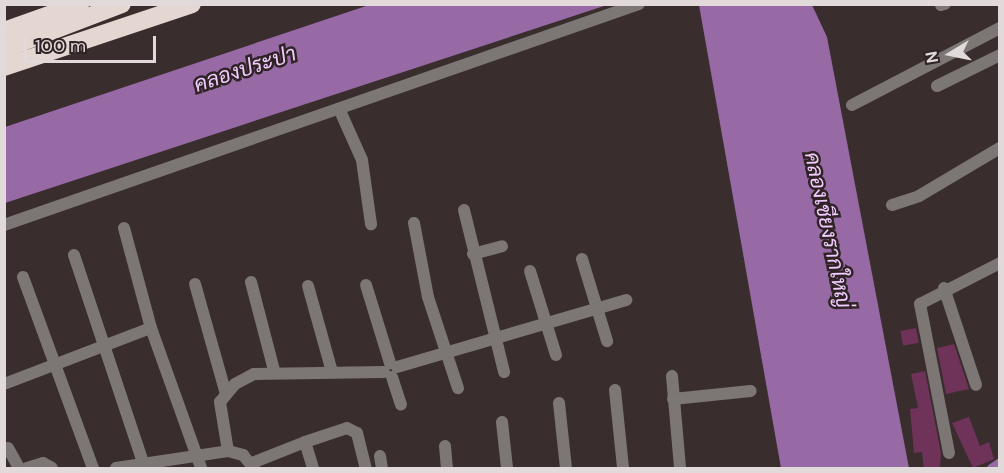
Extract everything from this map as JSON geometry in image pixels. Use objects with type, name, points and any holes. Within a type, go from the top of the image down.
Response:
[{"type":"highway","points":[[4,31],[80,4]]},
{"type":"highway","points":[[4,49],[122,4]]},
{"type":"highway","points":[[4,66],[192,4]]},
{"type":"highway","points":[[4,72],[42,54]]},
{"type":"street","points":[[4,225],[340,113],[639,4]]},
{"type":"street","points":[[852,105],[999,28]]},
{"type":"street","points":[[937,86],[999,55]]},
{"type":"street","points":[[340,113],[362,160],[371,224]]},
{"type":"street","points":[[892,205],[919,196],[999,148]]},
{"type":"street","points":[[464,210],[473,254],[504,372]]},
{"type":"street","points":[[414,223],[445,355],[458,388]]},
{"type":"street","points":[[124,228],[151,328],[199,464]]},
{"type":"street","points":[[473,254],[502,246]]},
{"type":"street","points":[[74,255],[100,345],[144,466]]},
{"type":"street","points":[[582,259],[595,308],[607,341]]},
{"type":"street","points":[[950,453],[920,304],[944,288],[999,263]]},
{"type":"street","points":[[530,271],[556,355]]},
{"type":"street","points":[[23,277],[51,364],[93,468]]},
{"type":"street","points":[[251,282],[274,370]]},
{"type":"street","points":[[195,284],[226,394]]},
{"type":"street","points":[[366,285],[401,405]]},
{"type":"street","points":[[308,286],[332,372]]},
{"type":"street","points":[[944,288],[976,385]]},
{"type":"street","points":[[366,468],[353,429],[305,442],[253,466],[228,451],[218,413],[226,394],[246,377],[274,370],[332,372],[391,370],[445,355],[494,337],[626,300]]},
{"type":"street","points":[[4,384],[100,345],[151,328]]},
{"type":"street","points":[[672,376],[680,468]]},
{"type":"street","points":[[615,390],[623,468]]},
{"type":"street","points":[[673,399],[751,391]]},
{"type":"street","points":[[559,402],[566,468]]},
{"type":"street","points":[[502,422],[507,468]]},
{"type":"street","points":[[305,442],[313,468]]},
{"type":"street","points":[[445,446],[447,468]]},
{"type":"street","points":[[8,448],[20,468]]},
{"type":"street","points":[[116,468],[199,464],[228,451]]},
{"type":"street","points":[[27,468],[43,463],[52,468]]},
{"type":"water","name":"คลองประปา","points":[[372,4],[607,5],[5,203],[5,127]]},
{"type":"water","name":"คลองเชียงรากใหญ่","points":[[699,5],[812,5],[827,37],[909,468],[781,468]]},
{"type":"building","points":[[916,328],[919,343],[903,346],[900,331]]},
{"type":"building","points":[[954,344],[969,389],[946,394],[937,348]]},
{"type":"building","points":[[925,371],[941,453],[940,468],[924,468],[922,452],[914,453],[910,409],[918,408],[911,374]]},
{"type":"building","points":[[969,417],[980,446],[989,442],[994,459],[973,468],[952,423]]},
{"type":"waterway","points":[[991,468],[1000,462]]}]
